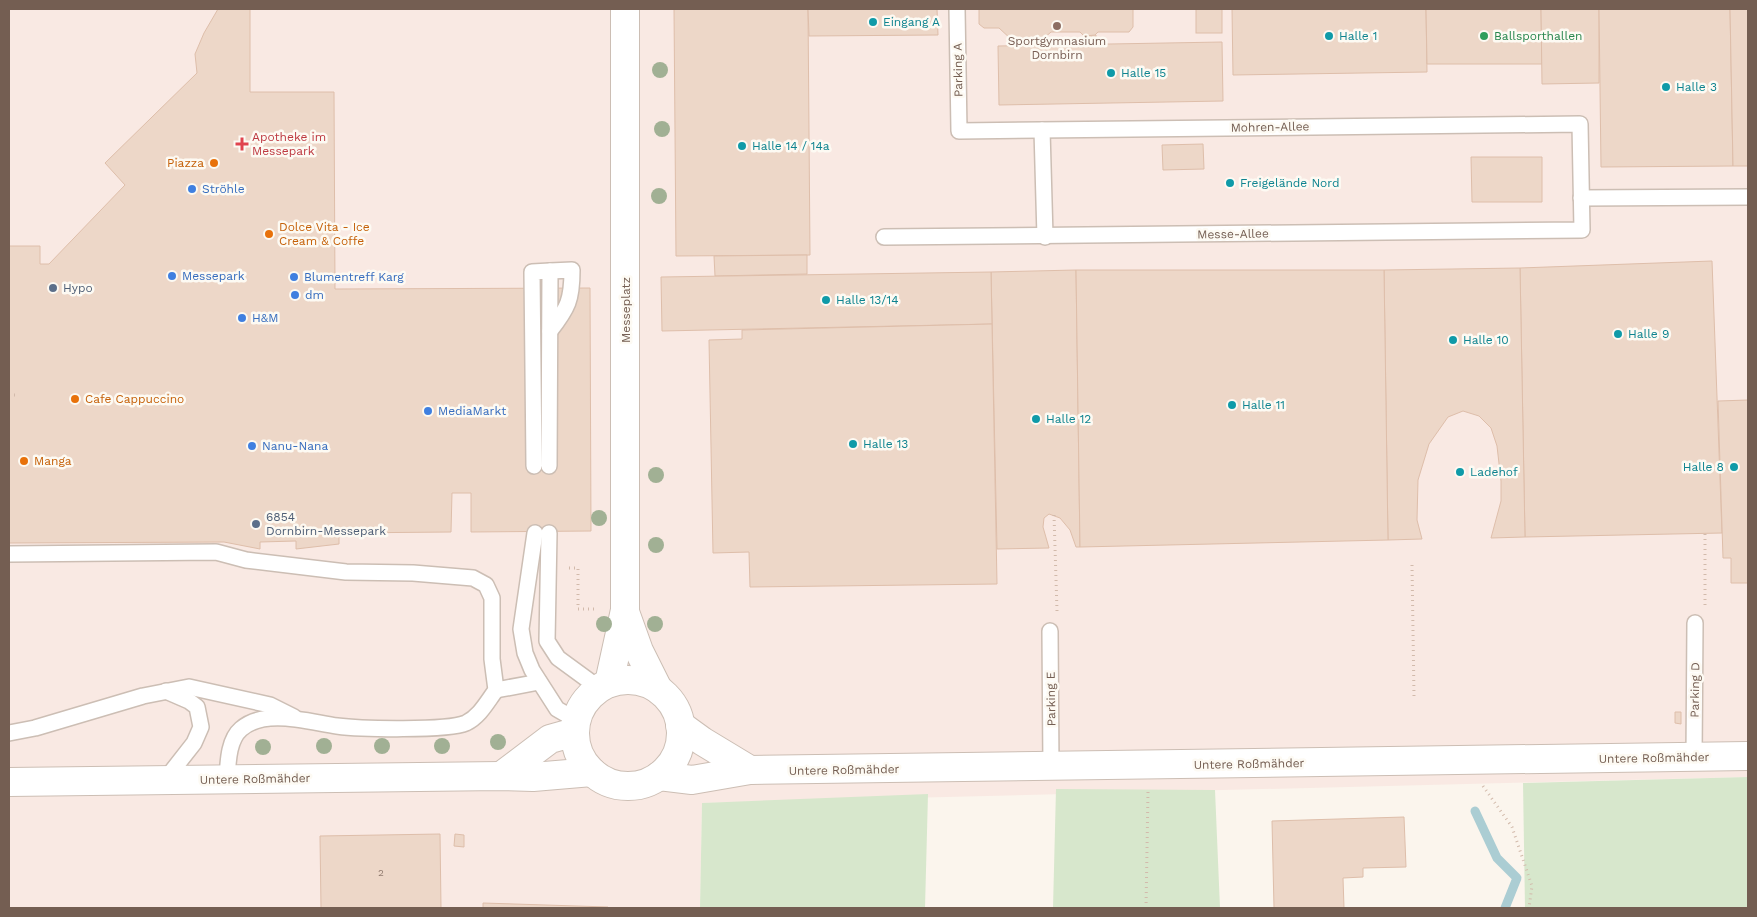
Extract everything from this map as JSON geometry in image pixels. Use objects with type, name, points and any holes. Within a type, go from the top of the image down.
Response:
[{"type":"street","name":"Messeplatz","points":[[604,686],[625,610],[624,9]]},
{"type":"street","name":"Messeplatz","points":[[625,610],[639,651],[658,689]]},
{"type":"street","points":[[634,680],[658,689],[669,699],[677,711],[680,725],[680,740],[677,754],[670,766],[659,776],[635,786],[605,781],[592,772],[583,761],[577,747],[575,726],[581,707],[604,686],[634,680]]},
{"type":"street","points":[[680,725],[702,741],[750,770]]},
{"type":"street","points":[[501,776],[550,739],[575,726]]},
{"type":"street","name":"Untere Roßmähder","points":[[659,776],[692,780],[750,770],[1748,756]]},
{"type":"street","name":"Untere Roßmähder","points":[[9,782],[533,777],[592,772]]},
{"type":"lane","name":"Parking A","points":[[957,9],[959,130]]},
{"type":"lane","name":"Mohren-Allee","points":[[959,130],[1580,124],[1581,198]]},
{"type":"lane","points":[[1042,130],[1045,236]]},
{"type":"lane","points":[[1581,198],[1748,197]]},
{"type":"lane","name":"Messe-Allee","points":[[884,237],[1582,230],[1581,198]]},
{"type":"lane","points":[[534,466],[532,272],[572,270],[572,294],[568,308],[550,331]]},
{"type":"lane","points":[[549,466],[550,271]]},
{"type":"lane","points":[[575,726],[557,709],[539,682],[525,653],[521,629],[542,533],[547,641],[558,658],[604,686]]},
{"type":"lane","points":[[9,554],[216,552],[246,560],[346,572],[473,578],[486,585],[492,598],[492,659],[496,690],[480,713],[465,723],[443,727],[358,727],[295,718],[259,720],[240,729],[230,750],[227,779]]},
{"type":"lane","name":"Parking D","points":[[1694,757],[1695,623]]},
{"type":"lane","name":"Parking E","points":[[1050,631],[1052,767]]},
{"type":"lane","points":[[496,690],[539,682]]},
{"type":"lane","points":[[9,733],[189,687],[270,705],[295,718]]},
{"type":"lane","points":[[165,780],[194,743],[201,726],[198,707],[189,701],[166,692]]},
{"type":"path","points":[[9,395],[17,395]]},
{"type":"path","points":[[1412,565],[1414,696]]},
{"type":"path","points":[[1464,760],[1512,827],[1532,886],[1529,908]]},
{"type":"path","points":[[1146,908],[1149,765]]},
{"type":"shaded area","points":[[9,9],[1748,9],[1748,777],[702,803],[700,908],[9,908]]},
{"type":"green space","points":[[1748,777],[1748,908],[1525,908],[1523,783]]},
{"type":"green space","points":[[1056,789],[1215,790],[1220,908],[1053,908]]},
{"type":"green space","points":[[928,794],[925,908],[700,908],[702,803]]},
{"type":"building","name":"Messepark","points":[[218,9],[250,9],[250,92],[334,92],[335,289],[590,288],[591,531],[471,532],[471,493],[452,493],[451,532],[339,533],[339,544],[296,549],[296,541],[260,542],[260,549],[224,542],[9,543],[9,246],[40,246],[40,264],[49,264],[125,185],[105,163],[197,73],[195,54],[204,33]]},
{"type":"building","name":"Halle 14 / 14a","points":[[674,9],[808,9],[810,255],[676,256]]},
{"type":"building","name":"Eingang A","points":[[808,9],[937,9],[938,35],[809,36]]},
{"type":"building","name":"Sportgymnasium Dornbirn","points":[[979,9],[1133,9],[1133,27],[1129,32],[1098,32],[1094,36],[1084,36],[1080,32],[1051,32],[1043,39],[1012,40],[999,28],[984,28],[979,24]]},
{"type":"building","points":[[1196,9],[1222,9],[1222,33],[1196,33]]},
{"type":"building","name":"Halle 1","points":[[1232,9],[1426,9],[1427,72],[1233,75]]},
{"type":"building","name":"Ballsporthallen","points":[[1426,9],[1541,9],[1542,64],[1427,64]]},
{"type":"building","points":[[1541,9],[1599,9],[1599,83],[1542,84]]},
{"type":"building","name":"Halle 3","points":[[1599,9],[1730,9],[1733,166],[1601,167]]},
{"type":"building","points":[[1730,9],[1748,9],[1748,166],[1733,166]]},
{"type":"building","points":[[1096,35],[1096,44],[1085,44],[1084,36]]},
{"type":"building","name":"Halle 15","points":[[1222,42],[1223,101],[999,105],[998,46]]},
{"type":"building","points":[[1203,144],[1204,169],[1163,170],[1162,145]]},
{"type":"building","points":[[1471,157],[1542,157],[1542,202],[1472,202]]},
{"type":"building","points":[[807,255],[807,274],[715,276],[714,256]]},
{"type":"building","name":"Halle 9","points":[[1712,261],[1722,533],[1525,537],[1520,268]]},
{"type":"building","name":"Halle 10","points":[[1520,268],[1525,537],[1491,538],[1501,501],[1497,446],[1491,428],[1479,416],[1463,411],[1448,417],[1429,444],[1418,480],[1417,520],[1422,539],[1388,540],[1384,270]]},
{"type":"building","name":"Halle 12","points":[[1076,270],[1080,547],[1076,547],[1070,530],[1060,518],[1049,514],[1044,518],[1043,527],[1049,548],[997,549],[991,272]]},
{"type":"building","name":"Halle 11","points":[[1076,270],[1384,270],[1388,540],[1080,547]]},
{"type":"building","name":"Halle 13/14","points":[[991,272],[992,324],[662,331],[661,277]]},
{"type":"building","name":"Halle 13","points":[[992,324],[997,584],[750,587],[749,552],[713,553],[709,340],[742,339],[742,330]]},
{"type":"building","name":"Halle 8","points":[[1748,400],[1748,583],[1731,583],[1731,558],[1723,558],[1718,401]]},
{"type":"building","points":[[1675,712],[1681,712],[1681,724],[1675,723]]},
{"type":"building","points":[[1404,817],[1406,867],[1363,868],[1363,877],[1343,878],[1344,908],[1274,908],[1272,821]]},
{"type":"building","points":[[440,834],[441,908],[321,908],[320,836]]},
{"type":"building","points":[[455,834],[464,835],[464,847],[454,846]]},
{"type":"building","points":[[483,903],[608,907],[608,908],[483,908]]},
{"type":"waterway","points":[[1475,811],[1497,858],[1517,878],[1505,908]]},
{"type":"place","name":"Eingang A","points":[[873,22]]},
{"type":"place","name":"Sportgymnasium Dornbirn","points":[[1057,26]]},
{"type":"place","name":"Halle 1","points":[[1329,36]]},
{"type":"place","name":"Ballsporthallen","points":[[1484,36]]},
{"type":"place","name":"Halle 15","points":[[1111,73]]},
{"type":"place","name":"Halle 3","points":[[1666,87]]},
{"type":"place","name":"Apotheke im Messepark","points":[[242,144]]},
{"type":"place","name":"Halle 14 / 14a","points":[[742,146]]},
{"type":"place","name":"Piazza","points":[[214,163]]},
{"type":"place","name":"Freigelände Nord","points":[[1230,183]]},
{"type":"place","name":"Ströhle","points":[[192,189]]},
{"type":"place","name":"Dolce Vita - Ice Cream & Coffe","points":[[269,234]]},
{"type":"place","name":"Messepark","points":[[172,276]]},
{"type":"place","name":"Blumentreff Karg","points":[[294,277]]},
{"type":"place","name":"Hypo","points":[[53,288]]},
{"type":"place","name":"dm","points":[[295,295]]},
{"type":"place","name":"Halle 13/14","points":[[826,300]]},
{"type":"place","name":"H&M","points":[[242,318]]},
{"type":"place","name":"Halle 9","points":[[1618,334]]},
{"type":"place","name":"Halle 10","points":[[1453,340]]},
{"type":"place","name":"Cafe Cappuccino","points":[[75,399]]},
{"type":"place","name":"Halle 11","points":[[1232,405]]},
{"type":"place","name":"MediaMarkt","points":[[428,411]]},
{"type":"place","name":"Halle 12","points":[[1036,419]]},
{"type":"place","name":"Halle 13","points":[[853,444]]},
{"type":"place","name":"Nanu-Nana","points":[[252,446]]},
{"type":"place","name":"Manga","points":[[24,461]]},
{"type":"place","name":"Halle 8","points":[[1734,467]]},
{"type":"place","name":"Ladehof","points":[[1460,472]]},
{"type":"place","name":"6854 Dornbirn-Messepark","points":[[256,524]]}]
